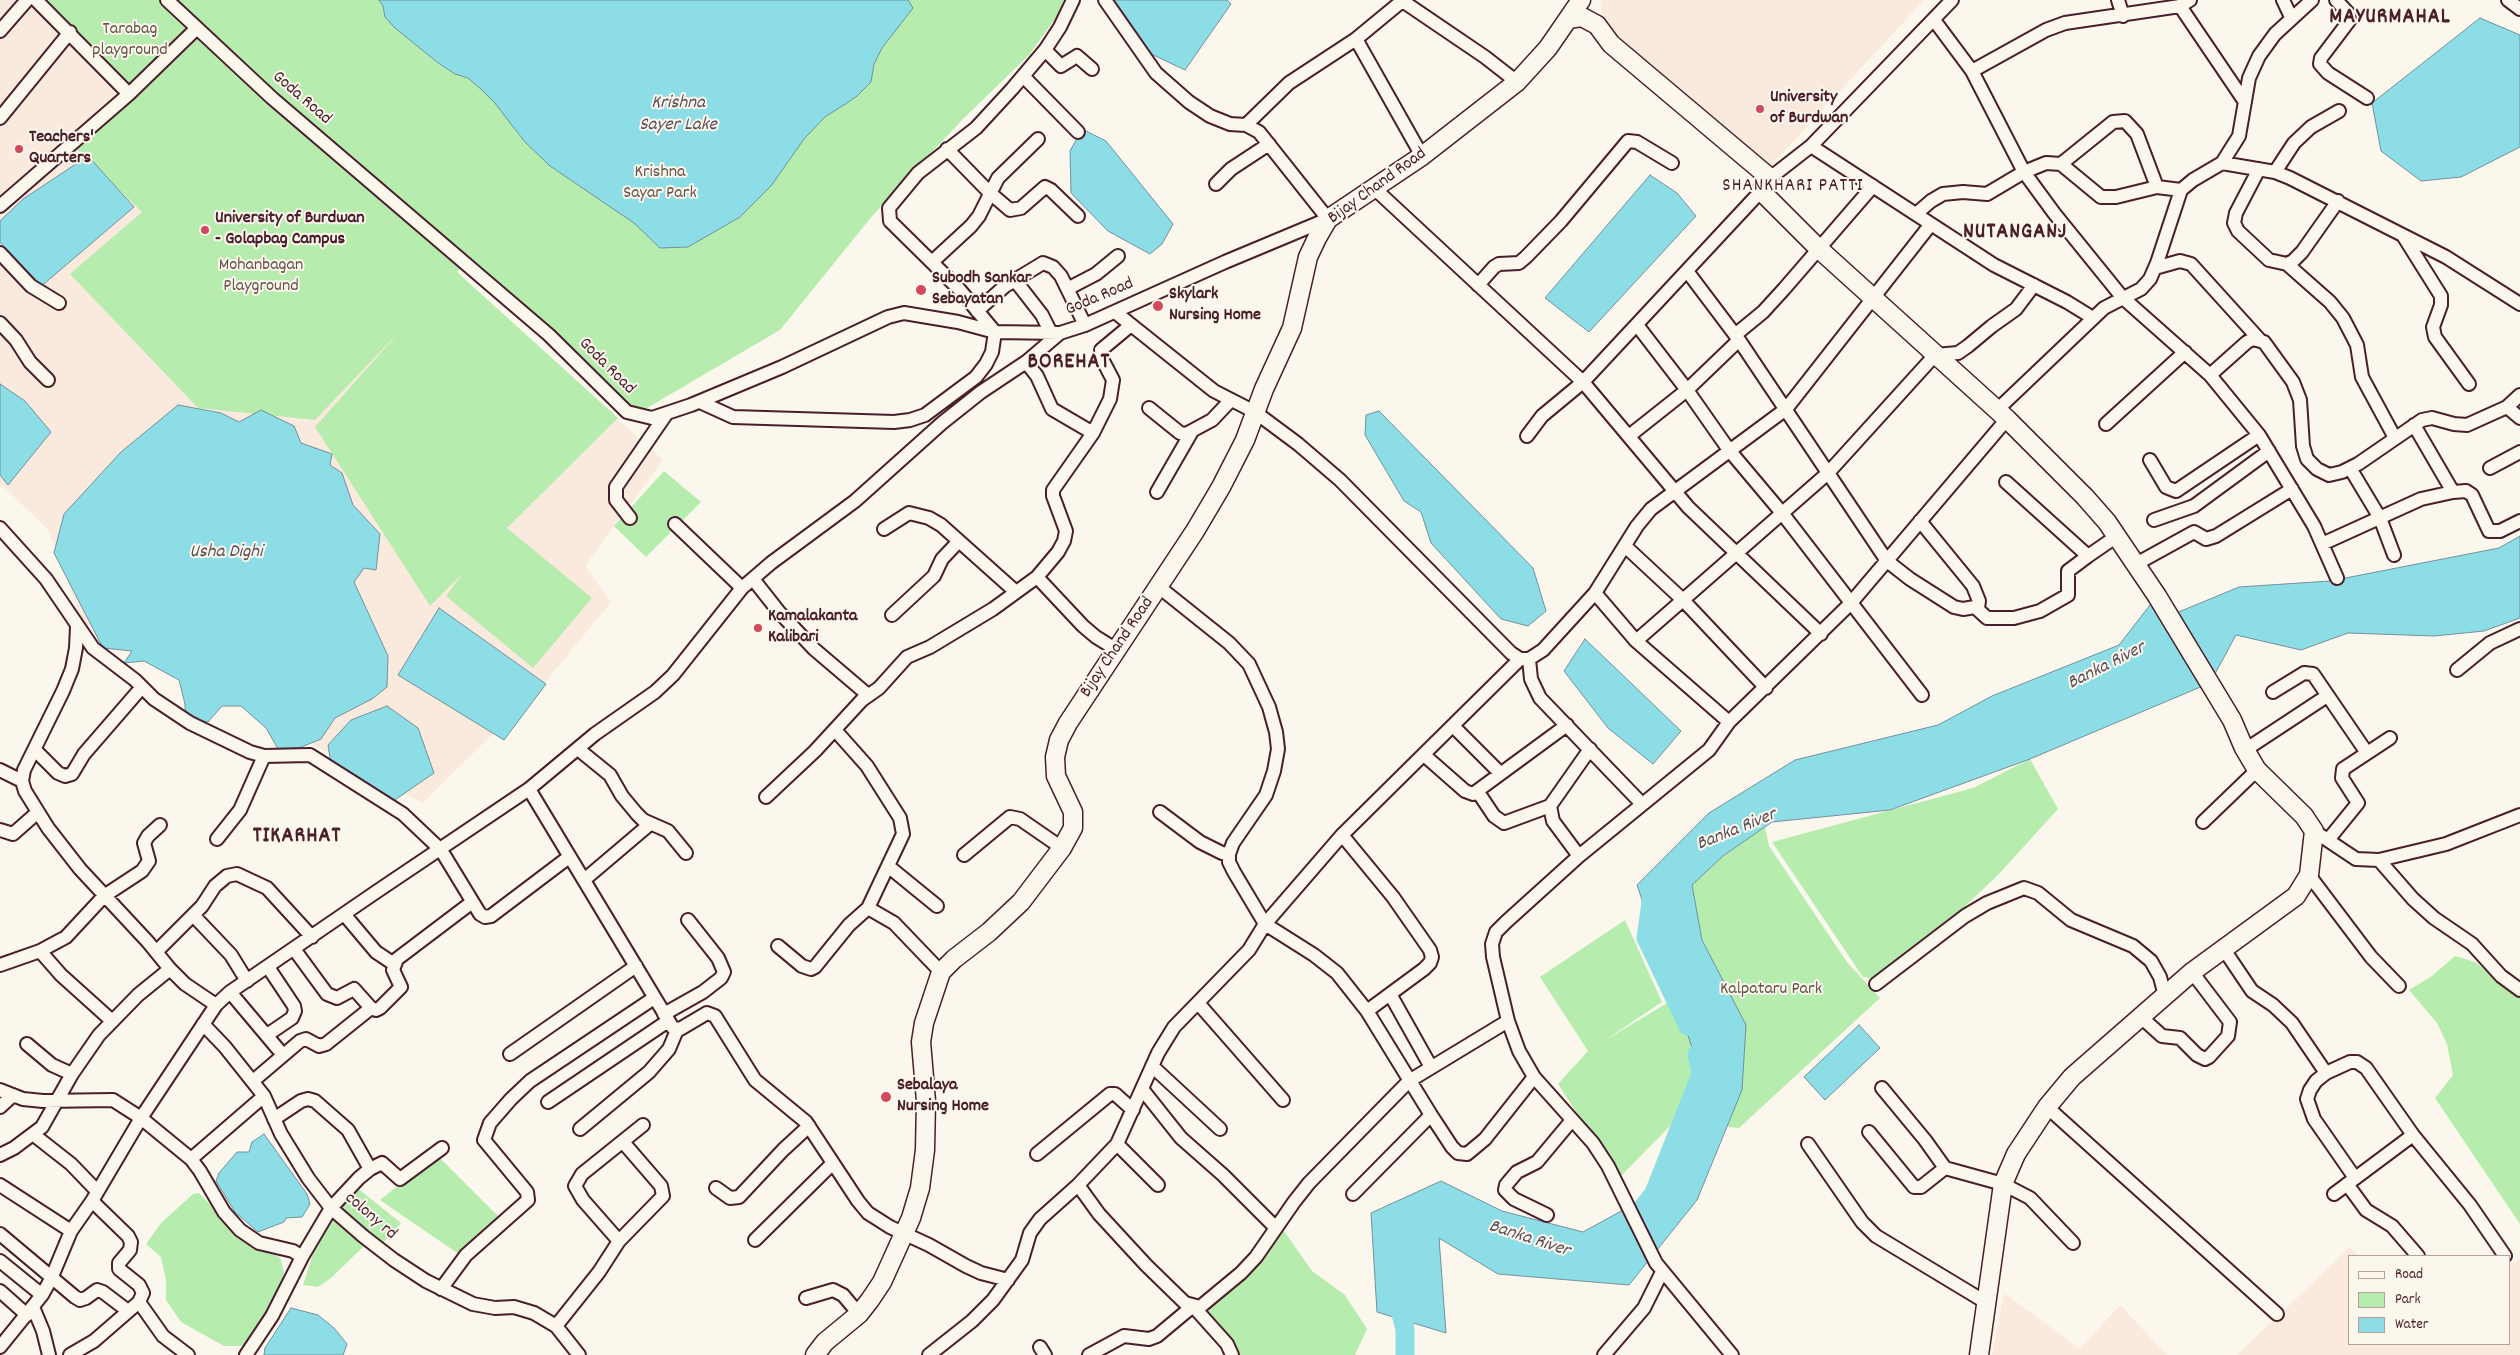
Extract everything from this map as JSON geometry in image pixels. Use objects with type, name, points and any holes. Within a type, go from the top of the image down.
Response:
[{"type":"street","points":[[0,31],[27,0]]},
{"type":"street","points":[[36,0],[70,32],[129,94]]},
{"type":"street","name":"Goda Road","points":[[167,0],[272,98],[549,335],[627,412],[652,418],[700,402],[782,367],[888,317],[904,313],[958,322],[995,332],[1055,333],[1086,325],[1328,218]]},
{"type":"street","points":[[700,402],[734,417],[746,419],[856,422],[910,420],[932,410],[976,377],[992,352],[995,332],[932,262],[890,221],[889,208],[918,173],[976,128],[1023,76],[1045,50],[1060,27],[1073,0]]},
{"type":"street","points":[[1105,0],[1156,73],[1190,102],[1210,116],[1230,124],[1246,125],[1259,132],[1328,218]]},
{"type":"street","points":[[1246,125],[1289,83],[1356,39],[1401,0],[1485,57],[1517,82]]},
{"type":"street","name":"Bijay Chand Road","points":[[815,1355],[826,1342],[859,1314],[882,1282],[906,1233],[920,1188],[926,1150],[926,1101],[921,1042],[924,1023],[941,972],[954,958],[1008,916],[1062,848],[1073,828],[1073,812],[1056,776],[1055,757],[1059,740],[1068,723],[1159,587],[1222,486],[1245,440],[1255,412],[1292,328],[1308,257],[1328,218],[1375,189],[1422,156],[1517,82],[1548,48],[1581,0]]},
{"type":"street","points":[[1527,436],[1542,416],[1583,382],[1766,185],[1811,146],[1952,0]]},
{"type":"street","points":[[2118,0],[2123,16]]},
{"type":"street","points":[[2283,0],[2291,17]]},
{"type":"street","points":[[1732,1355],[1659,1268],[1608,1166],[1593,1143],[1534,1076],[1519,1051],[1508,1021],[1492,956],[1492,944],[1496,932],[1579,856],[1682,774],[1709,750],[1729,722],[1850,604],[1920,521],[2002,415],[2093,318],[2104,308],[2122,297],[2141,289],[2150,279],[2180,190],[2222,163],[2239,136],[2249,78],[2259,56],[2275,34],[2291,17],[2312,0]]},
{"type":"street","points":[[2336,0],[2349,14],[2349,21],[2322,58],[2320,64],[2328,73],[2367,98]]},
{"type":"street","points":[[2508,0],[2520,9]]},
{"type":"street","points":[[1972,72],[2046,30],[2088,18],[2123,16],[2185,3],[2245,102]]},
{"type":"street","points":[[1568,19],[1582,17],[1597,25],[1611,44],[1766,185],[1819,250],[2002,415],[2085,497],[2117,536],[2157,596],[2232,720],[2245,750],[2257,770],[2304,816],[2321,836],[2356,859],[2378,860],[2446,844],[2520,815]]},
{"type":"street","points":[[1934,20],[1972,72],[2024,172],[2122,297],[2210,376],[2259,435],[2292,489],[2322,544],[2337,578]]},
{"type":"street","points":[[0,206],[129,94],[197,28]]},
{"type":"street","points":[[0,118],[70,32]]},
{"type":"street","points":[[1356,39],[1422,156]]},
{"type":"street","points":[[1045,50],[1061,66],[1077,56],[1092,70]]},
{"type":"street","points":[[1023,76],[1078,132]]},
{"type":"street","points":[[2275,172],[2294,143],[2311,127],[2338,111]]},
{"type":"street","points":[[2061,164],[2113,122],[2125,121],[2137,134],[2157,187]]},
{"type":"street","points":[[932,262],[979,216],[989,192],[998,178],[1038,138]]},
{"type":"street","points":[[1478,285],[1499,264],[1519,263],[1526,257],[1561,221],[1628,141],[1637,142],[1672,163]]},
{"type":"street","points":[[1216,184],[1231,169],[1270,144]]},
{"type":"street","points":[[1811,146],[1994,265],[2093,318]]},
{"type":"street","points":[[948,149],[1006,208],[1015,210],[1045,187],[1052,190],[1078,216]]},
{"type":"street","points":[[1916,214],[1931,201],[1943,194],[1963,192],[1987,194],[2024,172],[2046,163],[2061,164],[2101,197],[2116,197],[2157,187],[2180,190]]},
{"type":"street","points":[[2222,163],[2275,172],[2338,201],[2446,257],[2520,304]]},
{"type":"street","points":[[2259,169],[2236,213],[2234,222],[2238,231],[2270,260],[2287,264],[2330,302],[2343,318],[2357,345],[2362,377],[2395,438]]},
{"type":"street","points":[[1629,436],[1687,390],[1763,312],[1873,186]]},
{"type":"street","points":[[1375,189],[1583,382],[1675,492],[1736,555],[1821,634]]},
{"type":"street","points":[[2287,264],[2302,252],[2338,201]]},
{"type":"street","points":[[938,1353],[993,1300],[1022,1260],[1030,1233],[1040,1219],[1078,1185],[1117,1144],[1152,1066],[1174,1027],[1249,950],[1265,924],[1342,835],[1453,726],[1525,659],[1543,650],[1595,593],[1651,509],[1786,409],[1931,224]]},
{"type":"street","points":[[2403,235],[2440,296],[2441,305],[2433,327],[2435,337],[2469,384]]},
{"type":"street","points":[[0,253],[31,286],[59,303]]},
{"type":"street","points":[[1069,288],[1096,274],[1118,256]]},
{"type":"street","points":[[2155,268],[2180,261],[2192,264],[2268,348],[2293,382],[2300,400],[2303,446],[2307,459],[2317,469],[2330,475],[2350,468],[2414,425],[2432,418],[2454,424],[2467,425],[2507,407],[2520,395]]},
{"type":"street","points":[[977,311],[1014,279],[1037,265],[1049,264],[1062,276],[1086,325]]},
{"type":"street","points":[[1687,271],[1737,338],[1786,409],[1886,561],[1928,592],[1954,607],[1963,609],[1978,608]]},
{"type":"street","points":[[1,1343],[42,1295],[52,1279],[71,1230],[95,1196],[141,1118],[216,1005],[230,992],[529,789],[578,749],[638,706],[672,675],[742,588],[855,501],[942,423],[981,392],[1026,362],[1055,333],[1014,279]]},
{"type":"street","points":[[1636,641],[1828,473],[1935,355],[1958,353],[1968,346],[2016,309],[2034,285]]},
{"type":"street","points":[[1115,312],[1214,391],[1230,401],[1255,412],[1298,444],[1340,480],[1510,653],[1525,659]]},
{"type":"street","points":[[0,322],[16,340],[30,362],[48,380]]},
{"type":"street","points":[[766,797],[913,653],[924,650],[945,639],[1016,592],[1036,577],[1058,552],[1064,541],[1064,522],[1055,503],[1054,490],[1094,433],[1110,399],[1113,380],[1102,358],[1101,350],[1131,325]]},
{"type":"street","points":[[1637,325],[1687,390],[1729,450],[1782,513],[1850,604],[1922,695]]},
{"type":"street","points":[[2210,376],[2247,342],[2259,339]]},
{"type":"street","points":[[2106,424],[2185,352]]},
{"type":"street","points":[[1026,362],[1037,376],[1052,409],[1094,433]]},
{"type":"street","points":[[1157,492],[1191,433],[1212,420],[1230,401]]},
{"type":"street","points":[[2507,407],[2520,418]]},
{"type":"street","points":[[1149,408],[1180,433],[1191,433]]},
{"type":"street","points":[[630,518],[616,500],[616,487],[667,413]]},
{"type":"street","points":[[2414,425],[2453,492]]},
{"type":"street","points":[[2150,460],[2166,486],[2176,492],[2259,435]]},
{"type":"street","points":[[2154,520],[2194,506],[2268,450]]},
{"type":"street","points":[[2490,468],[2520,452]]},
{"type":"street","points":[[2350,468],[2380,518],[2394,555]]},
{"type":"street","points":[[2006,482],[2088,556]]},
{"type":"street","points":[[2136,564],[2194,532],[2206,538],[2216,536],[2292,489]]},
{"type":"street","points":[[2322,544],[2421,499],[2453,492],[2466,491],[2472,495],[2489,531],[2500,531],[2520,521]]},
{"type":"street","points":[[884,529],[900,516],[909,512],[918,513],[941,525],[1016,592]]},
{"type":"street","points":[[1920,521],[1973,586],[1979,601],[1978,608],[1982,615],[1987,618],[2014,618],[2040,611],[2068,594],[2068,572],[2117,536]]},
{"type":"street","points":[[675,524],[742,588]]},
{"type":"street","points":[[0,528],[46,579],[93,648],[142,687],[154,700],[190,723],[264,756],[310,755],[324,762],[403,814],[441,850],[471,903],[485,917],[491,916],[570,857]]},
{"type":"street","points":[[892,615],[934,576],[942,558],[959,541]]},
{"type":"street","points":[[1625,546],[1683,600],[1766,688]]},
{"type":"street","points":[[1036,577],[1096,638],[1117,650]]},
{"type":"street","points":[[753,579],[802,638],[868,696]]},
{"type":"street","points":[[1159,587],[1229,643],[1249,664],[1261,688],[1276,732],[1278,750],[1266,795],[1233,843],[1229,854],[1234,872],[1265,924],[1314,955],[1337,973],[1367,1011],[1409,1081],[1452,1147],[1458,1153],[1466,1154],[1475,1150],[1491,1133],[1534,1076]]},
{"type":"street","points":[[1595,593],[1636,641],[1729,722]]},
{"type":"street","points":[[77,626],[76,648],[72,669],[24,770],[22,781],[25,792],[48,828],[104,896],[156,952],[170,970],[185,984],[216,1005]]},
{"type":"street","points":[[2457,670],[2490,643],[2520,629]]},
{"type":"street","points":[[1525,659],[1531,679],[1540,698],[1642,804]]},
{"type":"street","points":[[2273,692],[2304,673],[2309,672],[2317,678],[2327,696],[2367,753]]},
{"type":"street","points":[[35,750],[58,773],[66,776],[72,774],[84,754],[142,687]]},
{"type":"street","points":[[2245,750],[2327,696]]},
{"type":"street","points":[[1424,755],[1469,793],[1478,792],[1500,773],[1566,725]]},
{"type":"street","points":[[1453,726],[1500,773]]},
{"type":"street","points":[[778,946],[802,966],[811,969],[849,925],[868,908],[904,834],[900,818],[867,766],[835,730]]},
{"type":"street","points":[[1979,1355],[2003,1184],[2016,1154],[2047,1107],[2072,1077],[2192,972],[2296,896],[2309,875],[2321,836],[2358,803],[2341,774],[2347,766],[2390,738]]},
{"type":"street","points":[[578,749],[610,775],[628,804],[643,820],[668,831],[686,853]]},
{"type":"street","points":[[1478,792],[1494,816],[1504,823],[1550,806],[1590,749]]},
{"type":"street","points":[[217,839],[240,810],[264,756]]},
{"type":"street","points":[[0,770],[22,781]]},
{"type":"street","points":[[2203,822],[2257,770]]},
{"type":"street","points":[[529,789],[669,1021],[669,1048],[649,1072],[580,1129]]},
{"type":"street","points":[[1550,806],[1553,821],[1579,856]]},
{"type":"street","points":[[0,830],[13,834],[38,812]]},
{"type":"street","points":[[1160,812],[1200,842],[1222,853],[1229,854]]},
{"type":"street","points":[[964,856],[1010,817],[1020,819],[1062,848]]},
{"type":"street","points":[[584,880],[650,824]]},
{"type":"street","points":[[0,965],[40,951],[66,937],[104,896],[142,871],[148,861],[144,844],[148,836],[160,825]]},
{"type":"street","points":[[1342,835],[1371,868],[1430,950],[1432,957],[1430,963],[1367,1011]]},
{"type":"street","points":[[2378,860],[2413,899],[2434,918],[2472,944],[2501,976],[2520,990]]},
{"type":"street","points":[[888,866],[937,906]]},
{"type":"street","points":[[156,952],[202,906],[215,886],[227,876],[236,874],[267,888],[312,936]]},
{"type":"street","points":[[2309,875],[2371,957],[2399,986]]},
{"type":"street","points":[[1876,984],[1965,916],[1987,903],[2024,888],[2038,893],[2071,920],[2133,946],[2151,961],[2160,976],[2165,996]]},
{"type":"street","points":[[253,1081],[300,1041],[306,1039],[319,1046],[326,1044],[371,1008],[380,1008],[401,988],[393,970],[397,959],[471,903]]},
{"type":"street","points":[[868,908],[894,923],[941,972]]},
{"type":"street","points":[[344,914],[376,952],[394,964]]},
{"type":"street","points":[[192,915],[231,955],[247,981]]},
{"type":"street","points":[[548,1102],[669,1021],[692,1000],[721,978],[724,972],[718,958],[688,920]]},
{"type":"street","points":[[2223,948],[2252,991],[2282,1012],[2292,1023],[2326,1073]]},
{"type":"street","points":[[294,949],[327,994],[337,998],[354,989],[371,1008]]},
{"type":"street","points":[[40,951],[61,975],[111,1020]]},
{"type":"street","points":[[510,1054],[636,966]]},
{"type":"street","points":[[267,1035],[292,1018],[295,1011],[294,1006],[268,967]]},
{"type":"street","points":[[0,1155],[34,1135],[42,1127],[85,1052],[111,1020],[150,984],[170,970]]},
{"type":"street","points":[[2141,1017],[2162,1036],[2180,1038],[2197,1055],[2205,1059],[2209,1057],[2228,1036],[2230,1022],[2192,972]]},
{"type":"street","points":[[230,992],[283,1055]]},
{"type":"street","points":[[1390,994],[1431,1067]]},
{"type":"street","points":[[441,1289],[466,1255],[528,1200],[527,1192],[484,1140],[490,1123],[510,1099],[530,1081],[654,998]]},
{"type":"street","points":[[1198,1003],[1283,1100]]},
{"type":"street","points":[[669,1021],[707,1013],[715,1016],[755,1080],[810,1126],[858,1201],[868,1213],[890,1227],[906,1233],[966,1266],[981,1273],[1008,1280]]},
{"type":"street","points":[[1078,1185],[1120,1238],[1185,1303],[1200,1307],[1241,1273],[1256,1257],[1294,1202],[1315,1177],[1409,1081],[1508,1021]]},
{"type":"street","name":"colony rd","points":[[203,1024],[264,1096],[293,1156],[332,1208],[394,1260],[441,1289],[473,1304],[495,1308],[514,1308],[534,1313],[556,1326],[579,1355]]},
{"type":"street","points":[[27,1044],[52,1065],[72,1074]]},
{"type":"street","points":[[2417,1255],[2392,1226],[2366,1210],[2308,1108],[2310,1090],[2326,1073],[2350,1062],[2362,1065],[2413,1135],[2470,1205],[2504,1255]]},
{"type":"street","points":[[1152,1066],[1220,1129]]},
{"type":"street","points":[[1882,1088],[1925,1140],[1945,1168],[2003,1184],[2030,1198],[2073,1243]]},
{"type":"street","points":[[1142,1089],[1181,1138],[1223,1175],[1276,1228]]},
{"type":"street","points":[[0,1090],[13,1095],[43,1101],[113,1100],[141,1118],[191,1159],[224,1212],[240,1230],[267,1246],[293,1251],[302,1257]]},
{"type":"street","points":[[1037,1154],[1110,1094],[1115,1094],[1133,1110]]},
{"type":"street","points":[[0,1107],[13,1095]]},
{"type":"street","points":[[191,1159],[264,1096]]},
{"type":"street","points":[[274,1119],[301,1101],[308,1099],[315,1101],[348,1130],[370,1169]]},
{"type":"street","points":[[2047,1107],[2277,1314]]},
{"type":"street","points":[[1353,1194],[1431,1115]]},
{"type":"street","points":[[1547,1215],[1514,1199],[1505,1190],[1506,1185],[1517,1172],[1537,1162],[1572,1120]]},
{"type":"street","points":[[619,1241],[583,1200],[575,1186],[582,1174],[643,1125]]},
{"type":"street","points":[[716,1188],[730,1198],[739,1198],[783,1150],[810,1126]]},
{"type":"street","points":[[1870,1132],[1914,1188],[1921,1187],[1945,1168]]},
{"type":"street","points":[[34,1135],[71,1164],[128,1236],[131,1242],[130,1250],[119,1263],[119,1269],[139,1285],[143,1293],[139,1302],[94,1341],[70,1355]]},
{"type":"street","points":[[2334,1194],[2413,1135]]},
{"type":"street","points":[[556,1326],[599,1272],[619,1241],[660,1200],[664,1192],[622,1142]]},
{"type":"street","points":[[1117,1144],[1158,1185]]},
{"type":"street","points":[[1808,1144],[1862,1222],[1876,1236],[1987,1302]]},
{"type":"street","points":[[246,1355],[277,1309],[302,1257],[332,1208],[370,1169],[386,1164],[395,1177],[400,1179],[442,1148]]},
{"type":"street","points":[[755,1240],[833,1163]]},
{"type":"street","points":[[0,1186],[71,1230]]},
{"type":"street","points":[[0,1234],[16,1245],[52,1279],[80,1300],[97,1290],[128,1311]]},
{"type":"street","points":[[0,1261],[42,1295]]},
{"type":"street","points":[[1604,1355],[1644,1308],[1659,1268]]},
{"type":"street","points":[[806,1298],[834,1290],[843,1295],[859,1314]]},
{"type":"street","points":[[0,1291],[30,1311],[43,1331],[49,1355]]},
{"type":"street","points":[[139,1302],[163,1336],[188,1355]]},
{"type":"street","points":[[1090,1355],[1124,1336],[1149,1339],[1157,1336],[1193,1306]]},
{"type":"street","points":[[1193,1306],[1227,1344],[1232,1355]]},
{"type":"shaded area","name":"University of Burdwan - Golapbag Campus","points":[[0,0],[155,0],[663,460],[585,566],[611,602],[547,680],[423,803],[82,622],[49,531],[0,483]]},
{"type":"shaded area","name":"University of Burdwan","points":[[1600,0],[1924,0],[1768,169],[1626,50],[1603,24]]},
{"type":"shaded area","points":[[2350,1247],[2357,1255],[2348,1255],[2348,1345],[2510,1345],[2510,1265],[2520,1259],[2520,1355],[2237,1355]]},
{"type":"shaded area","points":[[2004,1293],[2080,1349],[2120,1305],[2167,1355],[1992,1355]]},
{"type":"green space","points":[[30,0],[165,0],[200,33],[148,83],[198,39],[460,269],[457,272],[618,418],[507,528],[592,598],[533,668],[446,596],[462,574],[430,606],[315,427],[401,330],[315,420],[198,408],[70,274],[142,212],[76,148],[130,99]]},
{"type":"green space","name":"Krishna Sayar Park","points":[[169,0],[1063,0],[1060,12],[1029,55],[963,119],[873,215],[780,330],[635,415]]},
{"type":"green space","points":[[664,471],[701,502],[646,557],[614,526]]},
{"type":"green space","points":[[2030,759],[2058,809],[1998,875],[1886,981],[1863,977],[1772,842],[1973,788]]},
{"type":"green space","name":"Kalpataru Park","points":[[1765,827],[1769,846],[1824,928],[1847,962],[1880,998],[1739,1128],[1675,1121],[1619,1178],[1558,1084],[1588,1051],[1540,977],[1625,920],[1662,1002],[1604,1041],[1692,988],[1679,896],[1701,871]]},
{"type":"green space","points":[[2455,956],[2475,962],[2520,997],[2520,1224],[2435,1098],[2453,1075],[2447,1044],[2437,1023],[2409,990],[2432,976]]},
{"type":"green space","points":[[437,1155],[509,1227],[466,1259],[380,1200]]},
{"type":"green space","points":[[353,1187],[361,1191],[401,1223],[381,1245],[334,1208]]},
{"type":"green space","points":[[199,1193],[250,1246],[280,1257],[284,1273],[277,1297],[246,1346],[224,1346],[181,1322],[166,1300],[166,1280],[161,1257],[146,1244],[161,1223],[193,1194]]},
{"type":"green space","points":[[333,1221],[341,1225],[365,1245],[331,1278],[318,1287],[303,1285],[313,1254]]},
{"type":"green space","points":[[1282,1228],[1312,1271],[1345,1295],[1367,1329],[1355,1355],[1239,1355],[1204,1309]]},
{"type":"water","name":"Krishna Sayer Lake","points":[[379,0],[908,0],[913,8],[882,48],[874,64],[871,82],[856,97],[825,117],[804,139],[771,186],[740,217],[688,247],[660,248],[634,223],[550,166],[525,142],[494,102],[482,90],[468,78],[455,74],[437,62],[395,28],[385,17],[383,6]]},
{"type":"water","points":[[1103,0],[1227,0],[1231,4],[1185,70],[1147,52]]},
{"type":"water","points":[[2480,18],[2520,35],[2520,147],[2461,177],[2421,181],[2381,151],[2372,103]]},
{"type":"water","points":[[1082,129],[1106,141],[1173,224],[1162,244],[1150,254],[1108,231],[1071,193],[1070,151]]},
{"type":"water","points":[[88,156],[134,207],[38,289],[0,242],[0,221],[23,199]]},
{"type":"water","points":[[1650,175],[1677,193],[1696,216],[1589,332],[1545,298]]},
{"type":"water","points":[[0,384],[25,401],[51,432],[8,485],[0,475]]},
{"type":"water","name":"Usha Dighi","points":[[178,405],[221,413],[239,422],[261,410],[294,426],[301,443],[332,454],[330,465],[342,473],[353,505],[380,534],[376,570],[364,568],[354,582],[388,656],[387,687],[372,699],[335,718],[321,739],[299,748],[278,749],[266,728],[241,706],[222,706],[208,722],[193,719],[185,713],[185,704],[179,680],[144,661],[124,663],[132,651],[103,648],[54,553],[64,514],[121,452]]},
{"type":"water","points":[[1379,411],[1533,568],[1546,611],[1528,626],[1501,619],[1431,543],[1421,512],[1404,501],[1365,435],[1366,415]]},
{"type":"water","points":[[2520,536],[2520,618],[2484,631],[2434,636],[2348,633],[2301,650],[2236,635],[2210,683],[2030,759],[1890,810],[1772,822],[1723,856],[1692,885],[1702,940],[1746,1025],[1742,1090],[1697,1200],[1629,1285],[1498,1274],[1439,1238],[1446,1333],[1377,1312],[1371,1213],[1441,1181],[1502,1211],[1583,1232],[1654,1193],[1701,1074],[1637,885],[1709,813],[1795,760],[1938,725],[1992,696],[2119,645],[2157,596],[2169,616],[2239,587],[2330,581],[2499,548]]},
{"type":"water","points":[[439,608],[546,684],[504,740],[398,675]]},
{"type":"water","points":[[1585,639],[1681,731],[1653,764],[1608,728],[1564,671]]},
{"type":"water","points":[[387,706],[418,728],[434,773],[389,804],[331,764],[328,745],[351,720]]},
{"type":"water","points":[[1859,1025],[1880,1048],[1825,1100],[1804,1077]]},
{"type":"water","points":[[264,1134],[307,1194],[310,1204],[302,1217],[286,1218],[284,1222],[258,1232],[235,1212],[216,1181],[219,1173],[237,1152],[249,1152],[252,1142]]},
{"type":"water","points":[[291,1308],[318,1315],[334,1328],[347,1344],[343,1355],[264,1355],[265,1348]]},
{"type":"waterway","name":"Banka River","points":[[1652,895],[1646,938],[1688,1026]]},
{"type":"waterway","name":"Banka River","points":[[1641,1210],[1654,1193],[1701,1074],[1697,1054]]},
{"type":"waterway","name":"Banka River","points":[[1396,1295],[1405,1329],[1405,1355]]},
{"type":"place","name":"University of Burdwan","points":[[1760,109]]},
{"type":"place","name":"Teachers' Quarters","points":[[19,149]]},
{"type":"place","name":"University of Burdwan - Golapbag Campus","points":[[205,230]]},
{"type":"place","name":"Subodh Sankar Sebayatan","points":[[921,290]]},
{"type":"place","name":"Skylark Nursing Home","points":[[1158,306]]},
{"type":"place","name":"Kamalakanta Kalibari","points":[[758,628]]},
{"type":"place","name":"Sebalaya Nursing Home","points":[[886,1097]]},
{"type":"district","name":"MAYURMAHAL","points":[[2390,19]]},
{"type":"district","name":"SHANKHARI PATTI","points":[[1793,187]]},
{"type":"district","name":"NUTANGANJ","points":[[2015,234]]},
{"type":"district","name":"BOREHAT","points":[[1069,364]]},
{"type":"district","name":"TIKARHAT","points":[[297,838]]},
{"type":"park label","name":"Tarabag playground","points":[[130,41]]},
{"type":"park label","name":"Mohanbagan Playground","points":[[261,277]]}]
